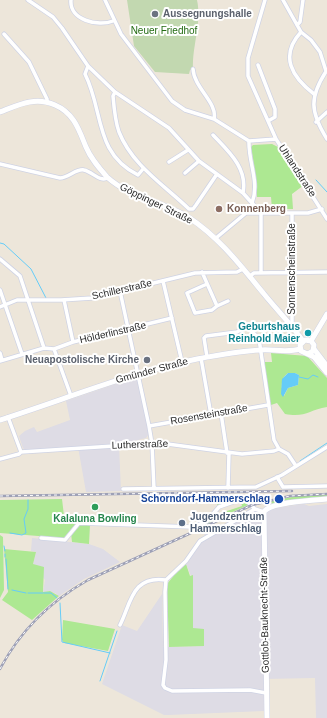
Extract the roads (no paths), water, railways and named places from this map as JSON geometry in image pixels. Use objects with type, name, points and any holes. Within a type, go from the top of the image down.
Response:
[{"type":"street","points":[[28,0],[53,17],[88,66],[115,92],[169,128],[188,150],[216,174],[243,193],[262,213],[261,273]]},
{"type":"street","points":[[71,0],[71,6],[75,13],[83,20],[105,23],[114,21]]},
{"type":"street","points":[[106,0],[121,34],[172,101],[185,110],[214,119],[249,142],[276,139]]},
{"type":"street","name":"Uhlandstraße","points":[[265,0],[247,67],[250,82],[276,139],[327,219]]},
{"type":"street","points":[[283,0],[301,32],[317,47],[327,70],[314,94],[314,111],[316,122],[327,139]]},
{"type":"street","points":[[297,25],[300,22],[302,0]]},
{"type":"street","points":[[301,32],[290,48],[290,61],[299,82],[314,94]]},
{"type":"street","points":[[4,34],[29,62],[47,99],[47,102]]},
{"type":"street","points":[[258,65],[276,109],[275,117],[268,121]]},
{"type":"street","points":[[88,66],[85,74],[97,104],[105,142],[120,164],[128,170],[138,175],[143,169]]},
{"type":"street","points":[[193,69],[195,80],[212,107],[215,115],[214,119]]},
{"type":"street","points":[[115,92],[113,96],[119,133],[143,169],[189,209],[192,209],[216,174]]},
{"type":"street","name":"Göppinger Straße","points":[[0,112],[31,101],[47,102],[66,111],[74,120],[90,154],[100,170],[108,178],[132,194],[186,216],[216,238],[252,278],[303,341]]},
{"type":"street","points":[[316,122],[327,112]]},
{"type":"street","points":[[213,135],[239,165],[244,181],[243,193]]},
{"type":"street","points":[[249,142],[254,172],[255,194],[252,203]]},
{"type":"street","points":[[169,162],[188,150]]},
{"type":"street","points":[[185,173],[199,160]]},
{"type":"street","points":[[0,164],[60,178],[80,170],[84,170],[99,178],[108,178]]},
{"type":"street","points":[[216,238],[246,213],[308,213],[322,209]]},
{"type":"street","name":"Sonnenscheinstraße","points":[[292,213],[292,326]]},
{"type":"street","points":[[0,259],[20,276],[44,348]]},
{"type":"street","name":"Schillerstraße","points":[[0,307],[14,301],[92,298],[202,272],[237,272],[243,269]]},
{"type":"street","points":[[202,272],[217,306]]},
{"type":"street","points":[[252,278],[261,273],[327,272]]},
{"type":"street","points":[[163,281],[182,362]]},
{"type":"street","points":[[207,284],[187,293],[195,313],[212,310],[228,301]]},
{"type":"street","points":[[0,290],[22,354]]},
{"type":"street","points":[[120,291],[149,426],[152,444],[154,489]]},
{"type":"street","points":[[64,300],[73,342]]},
{"type":"street","points":[[311,341],[327,314]]},
{"type":"street","name":"Hölderlinstraße","points":[[54,349],[73,342],[172,318]]},
{"type":"street","points":[[207,357],[204,338],[237,332],[247,326],[259,339],[274,440],[279,449],[288,454],[296,466]]},
{"type":"street","points":[[311,341],[303,341],[300,345],[300,349],[304,354],[314,357],[327,373]]},
{"type":"street","points":[[311,341],[314,349],[327,366]]},
{"type":"street","points":[[0,353],[1,360],[44,348],[54,349],[71,396]]},
{"type":"street","name":"Gmünder Straße","points":[[0,420],[138,373],[182,362],[260,350],[287,352],[300,349]]},
{"type":"street","points":[[308,354],[314,349]]},
{"type":"street","points":[[201,358],[211,415]]},
{"type":"street","name":"Rosensteinstraße","points":[[149,426],[268,405]]},
{"type":"street","points":[[221,413],[228,453],[228,488]]},
{"type":"street","points":[[8,417],[21,452]]},
{"type":"street","name":"Lutherstraße","points":[[0,459],[19,454],[21,452],[169,443],[228,453],[256,454],[279,449]]},
{"type":"street","points":[[123,489],[256,487],[277,477],[327,447]]},
{"type":"street","points":[[277,477],[283,487],[327,486]]},
{"type":"street","points":[[41,538],[65,540],[79,523],[193,527],[207,521],[219,507],[227,503],[243,500],[249,501],[255,509],[264,512],[268,507],[327,499]]},
{"type":"street","points":[[120,625],[128,602],[136,590],[150,581],[166,580],[186,561],[200,541],[255,509]]},
{"type":"street","name":"Gottlob-Bauknecht-Straße","points":[[264,512],[266,693],[268,718]]},
{"type":"street","points":[[166,580],[166,660],[163,685],[165,688],[172,691],[250,690],[266,693]]},
{"type":"water","points":[[288,373],[295,373],[299,375],[298,385],[288,388],[283,397],[281,394],[282,379]]},
{"type":"waterway","points":[[316,180],[327,192]]},
{"type":"waterway","points":[[0,243],[4,244],[31,269],[46,298]]},
{"type":"waterway","points":[[299,377],[308,379],[313,375],[318,377]]},
{"type":"waterway","points":[[300,461],[327,443]]},
{"type":"waterway","points":[[10,533],[22,535],[26,533],[24,519],[28,509],[28,500]]},
{"type":"waterway","points":[[4,546],[5,551]]},
{"type":"waterway","points":[[6,559],[8,589]]},
{"type":"waterway","points":[[12,590],[26,593]]},
{"type":"waterway","points":[[28,593],[43,593]]},
{"type":"waterway","points":[[44,593],[51,593],[57,598]]},
{"type":"waterway","points":[[60,603],[62,642],[110,653]]},
{"type":"waterway","points":[[100,681],[117,631]]},
{"type":"railway","points":[[0,496],[292,491]]},
{"type":"railway","points":[[0,669],[17,642],[38,618],[61,597],[88,580],[252,505],[290,496],[327,494]]},
{"type":"place","name":"Aussegnungshalle","points":[[155,14]]},
{"type":"place","name":"Konnenberg","points":[[219,209]]},
{"type":"place","name":"Geburtshaus Reinhold Maier","points":[[308,333]]},
{"type":"place","name":"Neuapostolische Kirche","points":[[147,360]]},
{"type":"place","name":"Schorndorf-Hammerschlag","points":[[279,499]]},
{"type":"place","name":"Kalaluna Bowling","points":[[95,507]]},
{"type":"place","name":"Jugendzentrum Hammerschlag","points":[[182,523]]},
{"type":"park label","name":"Neuer Friedhof","points":[[164,31]]}]
